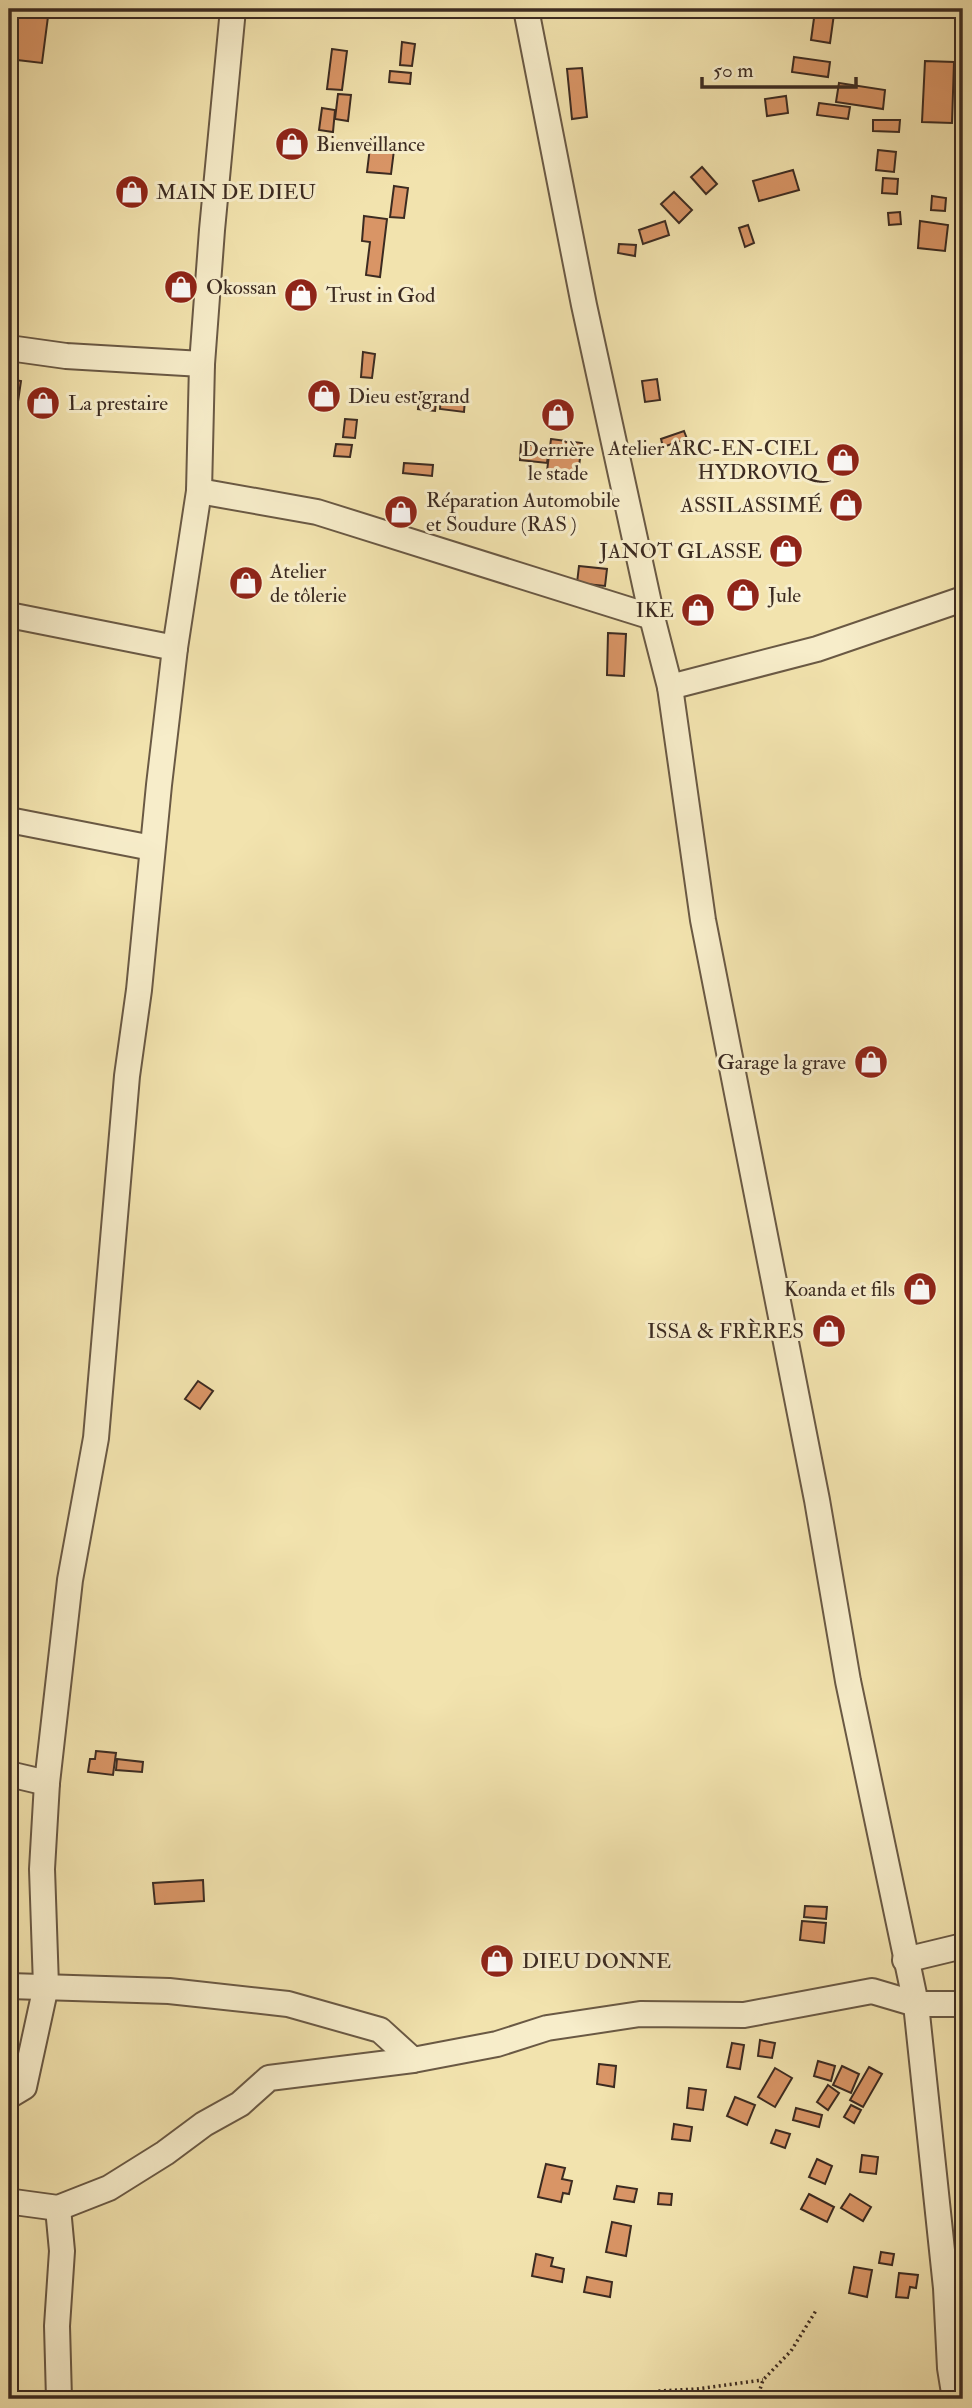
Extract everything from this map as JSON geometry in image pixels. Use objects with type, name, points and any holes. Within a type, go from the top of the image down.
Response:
[{"type":"street","points":[[9,2096],[24,2087],[46,1986],[42,1869],[47,1783],[70,1580],[96,1438],[122,1129],[139,990],[152,848],[175,648],[199,491],[202,364],[233,9]]},
{"type":"street","points":[[526,9],[584,305],[652,617],[670,687],[703,920],[789,1353],[848,1681],[916,2004],[955,2399]]},
{"type":"street","points":[[9,348],[66,356],[202,364]]},
{"type":"street","points":[[199,491],[317,512],[652,617]]},
{"type":"street","points":[[670,687],[817,649],[963,599]]},
{"type":"street","points":[[9,615],[175,648]]},
{"type":"street","points":[[9,820],[152,848]]},
{"type":"street","points":[[9,1774],[47,1783]]},
{"type":"street","points":[[905,1961],[963,1946]]},
{"type":"street","points":[[9,1986],[169,1991],[288,2004],[380,2030],[413,2060]]},
{"type":"street","points":[[9,2199],[58,2208],[109,2188],[165,2153],[204,2124],[240,2104],[269,2077],[413,2060],[497,2044],[547,2028],[639,2014],[744,2015],[873,1991],[916,2004],[963,2002]]},
{"type":"street","points":[[58,2208],[62,2251],[57,2326],[58,2399]]},
{"type":"path","points":[[757,2399],[762,2380],[792,2351],[817,2309]]},
{"type":"path","points":[[638,2399],[658,2391],[698,2389],[762,2380]]},
{"type":"path","points":[[525,2399],[530,2394],[579,2399]]},
{"type":"building","points":[[9,9],[49,9],[42,63],[9,59]]},
{"type":"building","points":[[815,11],[834,14],[830,43],[811,40]]},
{"type":"building","points":[[402,42],[415,44],[412,66],[400,65]]},
{"type":"building","points":[[332,49],[347,51],[342,90],[327,89]]},
{"type":"building","points":[[794,57],[830,62],[828,77],[792,72]]},
{"type":"building","points":[[925,61],[954,62],[952,123],[922,122]]},
{"type":"building","points":[[582,68],[587,117],[572,119],[567,69]]},
{"type":"building","points":[[390,71],[411,73],[410,84],[389,82]]},
{"type":"building","points":[[839,83],[885,90],[883,109],[836,102]]},
{"type":"building","points":[[338,94],[351,95],[348,121],[335,119]]},
{"type":"building","points":[[786,96],[788,113],[767,116],[765,99]]},
{"type":"building","points":[[819,103],[850,107],[848,119],[817,115]]},
{"type":"building","points":[[322,108],[335,110],[333,132],[319,130]]},
{"type":"building","points":[[873,120],[900,120],[899,132],[873,131]]},
{"type":"building","points":[[371,139],[395,142],[391,174],[367,172]]},
{"type":"building","points":[[878,150],[896,152],[894,172],[876,170]]},
{"type":"building","points":[[702,167],[717,184],[706,194],[691,177]]},
{"type":"building","points":[[793,170],[799,190],[759,201],[753,181]]},
{"type":"building","points":[[883,178],[898,179],[897,194],[882,193]]},
{"type":"building","points":[[394,186],[408,188],[404,218],[390,217]]},
{"type":"building","points":[[674,192],[692,210],[679,223],[661,204]]},
{"type":"building","points":[[932,196],[946,198],[945,211],[931,210]]},
{"type":"building","points":[[900,212],[901,224],[889,225],[888,213]]},
{"type":"building","points":[[364,216],[387,219],[380,277],[366,275],[370,242],[362,241]]},
{"type":"building","points":[[665,221],[669,235],[643,244],[639,230]]},
{"type":"building","points":[[920,221],[948,225],[945,251],[918,248]]},
{"type":"building","points":[[748,225],[754,243],[745,247],[739,228]]},
{"type":"building","points":[[619,244],[636,245],[635,256],[618,253]]},
{"type":"building","points":[[363,352],[375,354],[372,378],[361,377]]},
{"type":"building","points":[[9,379],[21,381],[16,415],[9,414]]},
{"type":"building","points":[[657,379],[660,400],[645,402],[642,381]]},
{"type":"building","points":[[420,392],[437,394],[435,411],[418,409]]},
{"type":"building","points":[[441,396],[465,399],[464,412],[440,409]]},
{"type":"building","points":[[345,419],[357,420],[355,438],[343,437]]},
{"type":"building","points":[[684,431],[687,439],[663,447],[661,439]]},
{"type":"building","points":[[551,439],[582,443],[578,474],[547,471]]},
{"type":"building","points":[[336,444],[352,445],[350,457],[334,456]]},
{"type":"building","points":[[521,444],[549,447],[547,463],[520,460]]},
{"type":"building","points":[[404,463],[433,465],[432,476],[403,473]]},
{"type":"building","points":[[579,566],[607,569],[605,586],[577,583]]},
{"type":"building","points":[[608,633],[626,634],[624,676],[607,675]]},
{"type":"building","points":[[198,1381],[213,1391],[200,1409],[185,1399]]},
{"type":"building","points":[[96,1751],[116,1753],[113,1775],[88,1772],[90,1759],[95,1759]]},
{"type":"building","points":[[117,1759],[143,1762],[142,1772],[116,1770]]},
{"type":"building","points":[[203,1880],[204,1901],[155,1904],[153,1883]]},
{"type":"building","points":[[805,1906],[827,1907],[826,1919],[804,1917]]},
{"type":"building","points":[[802,1921],[826,1923],[824,1943],[800,1940]]},
{"type":"building","points":[[760,2040],[775,2043],[772,2058],[758,2056]]},
{"type":"building","points":[[732,2043],[744,2045],[740,2069],[727,2067]]},
{"type":"building","points":[[818,2061],[835,2066],[831,2081],[814,2076]]},
{"type":"building","points":[[599,2064],[616,2066],[614,2087],[597,2084]]},
{"type":"building","points":[[842,2066],[859,2074],[851,2093],[833,2085]]},
{"type":"building","points":[[869,2067],[882,2074],[863,2107],[850,2100]]},
{"type":"building","points":[[775,2068],[792,2078],[775,2107],[758,2097]]},
{"type":"building","points":[[828,2085],[839,2093],[828,2110],[817,2102]]},
{"type":"building","points":[[689,2088],[706,2090],[703,2110],[687,2108]]},
{"type":"building","points":[[735,2097],[755,2105],[747,2125],[727,2116]]},
{"type":"building","points":[[851,2105],[861,2110],[854,2123],[844,2117]]},
{"type":"building","points":[[796,2108],[822,2115],[819,2127],[793,2120]]},
{"type":"building","points":[[674,2124],[692,2127],[690,2141],[672,2139]]},
{"type":"building","points":[[776,2130],[790,2134],[785,2148],[771,2143]]},
{"type":"building","points":[[862,2155],[878,2157],[876,2174],[860,2172]]},
{"type":"building","points":[[817,2159],[832,2166],[825,2184],[809,2177]]},
{"type":"building","points":[[546,2164],[565,2168],[562,2179],[572,2181],[569,2194],[563,2193],[561,2202],[538,2197]]},
{"type":"building","points":[[617,2186],[637,2189],[634,2202],[614,2199]]},
{"type":"building","points":[[659,2193],[672,2194],[671,2205],[658,2204]]},
{"type":"building","points":[[809,2194],[834,2207],[827,2222],[801,2209]]},
{"type":"building","points":[[850,2194],[871,2207],[863,2221],[841,2208]]},
{"type":"building","points":[[612,2222],[631,2226],[626,2256],[606,2252]]},
{"type":"building","points":[[881,2252],[894,2254],[892,2265],[879,2263]]},
{"type":"building","points":[[536,2254],[553,2258],[551,2266],[564,2269],[562,2282],[532,2276]]},
{"type":"building","points":[[854,2267],[872,2270],[867,2297],[849,2293]]},
{"type":"building","points":[[899,2273],[918,2275],[916,2288],[910,2287],[908,2298],[896,2297]]},
{"type":"building","points":[[587,2277],[612,2282],[610,2297],[584,2292]]},
{"type":"place","name":"Bienveillance","points":[[292,144]]},
{"type":"place","name":"MAIN DE DIEU","points":[[132,192]]},
{"type":"place","name":"Okossan","points":[[181,287]]},
{"type":"place","name":"Trust in God","points":[[301,295]]},
{"type":"place","name":"Dieu est grand","points":[[324,396]]},
{"type":"place","name":"La prestaire","points":[[43,403]]},
{"type":"place","name":"Derrière le stade","points":[[558,415]]},
{"type":"place","name":"Atelier ARC-EN-CIEL HYDROVIQ","points":[[843,460]]},
{"type":"place","name":"ASSILASSIMÉ","points":[[846,505]]},
{"type":"place","name":"Réparation Automobile et Soudure (RAS )","points":[[401,512]]},
{"type":"place","name":"JANOT GLASSE","points":[[786,551]]},
{"type":"place","name":"Atelier de tôlerie","points":[[246,583]]},
{"type":"place","name":"Jule","points":[[743,595]]},
{"type":"place","name":"IKE","points":[[698,610]]},
{"type":"place","name":"Garage la grave","points":[[871,1062]]},
{"type":"place","name":"Koanda et fils","points":[[920,1289]]},
{"type":"place","name":"ISSA & FRÈRES","points":[[829,1331]]},
{"type":"place","name":"DIEU DONNE","points":[[497,1961]]}]
